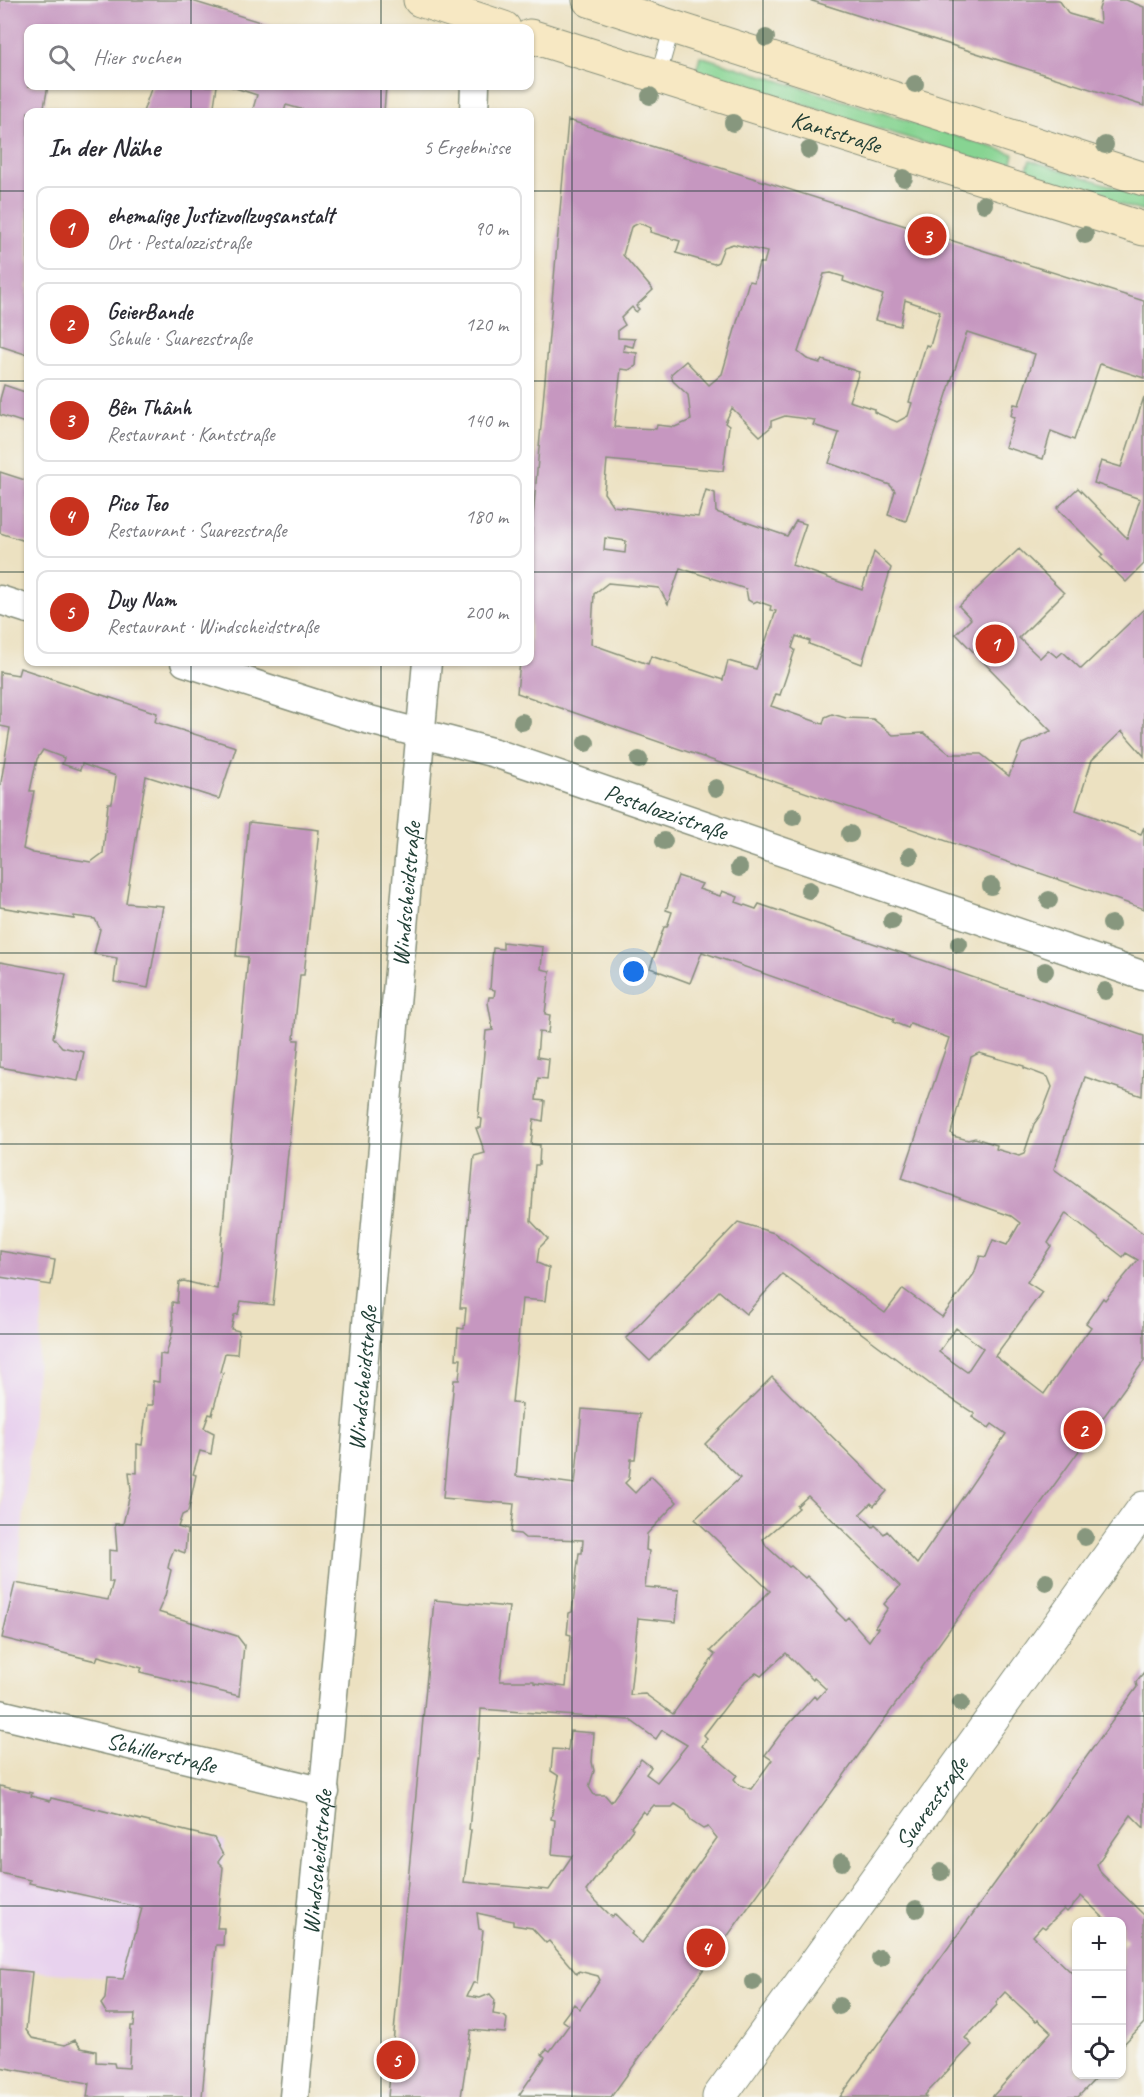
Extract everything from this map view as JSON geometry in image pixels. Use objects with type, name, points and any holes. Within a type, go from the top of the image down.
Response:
[{"type":"main road","points":[[420,0],[489,20]]},
{"type":"main road","name":"Kantstraße","points":[[589,0],[1144,178]]},
{"type":"main road","name":"Kantstraße","points":[[534,37],[1144,229]]},
{"type":"street","points":[[474,108],[475,90]]},
{"type":"street","points":[[0,600],[24,608]]},
{"type":"street","name":"Pestalozzistraße","points":[[197,666],[339,712],[495,753],[1144,976]]},
{"type":"street","name":"Windscheidstraße","points":[[294,2097],[325,1792],[392,1024],[427,666]]},
{"type":"street","name":"Suarezstraße","points":[[718,2097],[1144,1508]]},
{"type":"street","name":"Schillerstraße","points":[[0,1714],[325,1792]]},
{"type":"lane","points":[[658,76],[672,27]]},
{"type":"shaded area","points":[[0,1277],[45,1284],[19,1565],[2,1638]]},
{"type":"shaded area","points":[[0,1786],[225,1841],[212,1988],[0,1968]]},
{"type":"green space","points":[[700,56],[1014,154],[1010,170],[696,71]]},
{"type":"green space","points":[[1030,160],[1144,196],[1144,212],[1025,175]]},
{"type":"building","points":[[0,0],[189,0],[266,24],[24,24],[24,90],[47,90],[44,108],[24,108],[24,354],[0,346]]},
{"type":"building","points":[[809,0],[1059,0],[1069,14],[1100,23],[1099,9],[1102,0],[1126,0],[1144,7],[1144,106]]},
{"type":"building","points":[[151,90],[216,90],[214,108],[144,108]]},
{"type":"building","points":[[241,90],[386,90],[384,108],[297,108],[286,105],[285,108],[253,108],[257,95]]},
{"type":"building","points":[[568,120],[1144,301],[1144,378],[1100,364],[1074,440],[1051,431],[1043,459],[1005,447],[1015,417],[1011,416],[1014,404],[1019,405],[1035,354],[967,332],[906,521],[888,515],[895,491],[890,485],[829,463],[839,433],[813,425],[815,420],[785,416],[771,421],[771,427],[760,436],[732,408],[725,423],[729,426],[723,471],[607,460],[604,493],[613,506],[698,517],[706,490],[715,493],[716,512],[787,536],[796,521],[806,524],[792,565],[862,590],[874,552],[891,568],[862,664],[809,644],[810,641],[796,636],[792,648],[795,650],[780,695],[776,694],[771,706],[823,724],[825,717],[832,714],[846,718],[873,719],[893,735],[924,733],[950,754],[981,754],[1009,776],[1022,744],[1051,731],[956,634],[971,619],[959,606],[1019,549],[1064,593],[1019,638],[1040,658],[1048,650],[1057,657],[1063,652],[1081,669],[1144,609],[1144,756],[1122,731],[1092,760],[1076,810],[1141,834],[1144,827],[1144,909],[517,693],[520,666],[534,666],[534,505]],"holes":[[[639,223],[651,228],[650,232],[680,241],[676,253],[714,264],[718,262],[724,247],[733,244],[767,252],[764,263],[759,263],[754,282],[749,281],[722,374],[709,385],[686,361],[671,374],[673,381],[688,395],[691,420],[675,427],[657,425],[656,429],[614,427],[621,369],[629,370],[636,366],[637,353],[623,351],[624,345],[633,347],[635,339],[618,338],[618,330],[625,325],[621,318],[632,307],[636,312],[639,309],[636,306],[653,290],[623,255],[631,227]],[[831,273],[844,277],[843,281],[883,295],[875,320],[900,326],[905,300],[940,312],[930,346],[926,345],[909,402],[912,403],[908,416],[897,422],[874,412],[874,409],[849,401],[859,372],[822,360],[820,363],[807,359],[798,352],[824,274]],[[605,538],[626,541],[625,553],[604,550]],[[680,568],[746,589],[748,600],[771,606],[770,610],[776,611],[756,669],[728,661],[723,680],[651,656],[648,664],[591,644],[594,594],[608,583],[659,588],[668,604]]]},
{"type":"building","points":[[4,385],[24,392],[24,423],[0,415],[0,399]]},
{"type":"building","points":[[1144,397],[1144,564],[1126,582],[1100,557],[1103,554],[1057,508],[1078,488],[1127,538],[1140,499],[1094,483],[1101,461],[1121,467]]},
{"type":"building","points":[[0,472],[24,480],[24,541],[0,533]]},
{"type":"building","points":[[20,668],[157,713],[155,722],[236,747],[219,799],[146,776],[126,903],[163,906],[148,988],[114,982],[117,958],[94,954],[100,929],[95,919],[74,916],[74,919],[0,907],[0,788],[10,728],[0,726],[0,672],[18,675]],"holes":[[[43,750],[64,758],[62,764],[80,770],[82,764],[116,776],[112,803],[108,803],[103,853],[91,862],[33,853],[23,849],[34,791],[30,791],[37,759]]]},
{"type":"building","points":[[249,822],[319,830],[304,975],[300,975],[296,1013],[294,1040],[299,1040],[273,1305],[241,1301],[238,1314],[234,1315],[231,1329],[239,1331],[237,1354],[225,1353],[220,1372],[223,1373],[212,1415],[209,1414],[204,1428],[214,1433],[211,1454],[200,1451],[193,1474],[196,1475],[188,1512],[182,1515],[178,1527],[187,1530],[185,1553],[174,1549],[168,1568],[171,1570],[165,1596],[158,1612],[237,1636],[244,1645],[239,1696],[140,1672],[142,1668],[98,1656],[96,1661],[2,1638],[15,1583],[108,1600],[113,1582],[109,1582],[109,1550],[117,1551],[115,1524],[123,1524],[131,1490],[129,1472],[137,1473],[137,1444],[142,1445],[147,1405],[153,1405],[153,1381],[159,1382],[160,1354],[166,1355],[173,1330],[172,1302],[177,1303],[179,1282],[184,1281],[217,1289],[248,957],[236,956]]},
{"type":"building","points":[[678,876],[702,884],[699,889],[720,896],[722,891],[738,897],[736,902],[756,909],[759,904],[1144,1036],[1142,1096],[1085,1077],[1054,1169],[1144,1234],[1144,1361],[611,2097],[519,2095],[545,2057],[542,2054],[547,2049],[550,2051],[569,2025],[562,2020],[574,2004],[580,2009],[600,1980],[598,1976],[579,1971],[577,1974],[549,1941],[546,1943],[532,1928],[513,1925],[513,1921],[477,1913],[479,1929],[483,1930],[477,1983],[473,1983],[467,1996],[480,1998],[490,1994],[495,2000],[493,2014],[504,2016],[507,2019],[505,2033],[471,2030],[461,2097],[388,2097],[434,1600],[509,1607],[500,1681],[534,1681],[534,1683],[566,1687],[571,1635],[567,1634],[569,1613],[572,1612],[579,1553],[582,1553],[583,1540],[525,1538],[520,1534],[511,1533],[514,1504],[443,1498],[454,1380],[459,1380],[461,1359],[456,1359],[458,1328],[464,1329],[466,1308],[460,1308],[474,1156],[485,1153],[476,1128],[481,1128],[482,1119],[478,1118],[486,1031],[493,1030],[488,1003],[489,997],[494,997],[495,990],[490,989],[493,948],[503,949],[503,942],[543,947],[541,969],[550,971],[545,1014],[550,1015],[548,1033],[539,1032],[537,1057],[549,1059],[547,1079],[538,1078],[536,1100],[545,1101],[543,1121],[534,1119],[531,1144],[540,1145],[539,1165],[535,1165],[531,1221],[548,1239],[539,1248],[537,1263],[549,1268],[545,1301],[522,1299],[512,1403],[522,1404],[516,1476],[575,1484],[582,1409],[640,1414],[635,1459],[631,1459],[629,1479],[625,1483],[635,1493],[651,1476],[677,1502],[647,1534],[646,1550],[649,1551],[645,1587],[679,1590],[676,1622],[638,1618],[630,1695],[645,1694],[673,1714],[715,1655],[710,1651],[770,1591],[695,1519],[740,1478],[705,1444],[772,1377],[887,1491],[874,1506],[871,1503],[860,1514],[884,1534],[887,1531],[917,1564],[1006,1434],[992,1424],[989,1428],[972,1417],[975,1414],[938,1390],[782,1274],[746,1314],[719,1291],[650,1361],[626,1338],[738,1222],[774,1233],[885,1313],[903,1289],[942,1317],[974,1274],[980,1256],[986,1257],[993,1240],[1007,1245],[1020,1223],[1011,1216],[902,1178],[949,1038],[910,1024],[908,1028],[893,1022],[894,1019],[702,952],[690,983],[650,968],[664,927],[667,927],[672,912],[666,910]],"holes":[[[979,1053],[1024,1066],[1024,1068],[1048,1077],[1052,1087],[1042,1113],[1034,1124],[1024,1154],[1019,1156],[996,1149],[997,1145],[975,1138],[968,1140],[953,1136],[951,1133],[971,1057]],[[1066,1213],[1123,1257],[1126,1253],[1138,1260],[1105,1300],[1103,1298],[1086,1323],[1091,1327],[1044,1394],[995,1356],[1042,1292],[1027,1282],[1051,1246],[1048,1243]],[[956,1328],[983,1348],[967,1372],[939,1352]],[[808,1496],[900,1586],[884,1604],[888,1608],[869,1641],[848,1617],[845,1620],[836,1611],[838,1609],[807,1576],[805,1578],[791,1566],[789,1567],[766,1546],[763,1539],[799,1508],[797,1506]],[[786,1653],[813,1680],[814,1678],[826,1689],[817,1699],[814,1696],[782,1732],[765,1755],[772,1760],[751,1789],[739,1785],[734,1779],[737,1775],[702,1746],[707,1738],[704,1735],[745,1681],[756,1673],[761,1676]],[[481,1709],[630,1720],[656,1739],[662,1730],[687,1745],[657,1782],[646,1774],[651,1767],[641,1759],[611,1802],[605,1795],[594,1795],[589,1787],[594,1771],[592,1762],[594,1733],[570,1731],[568,1750],[553,1749],[551,1771],[559,1776],[551,1819],[555,1820],[552,1854],[572,1856],[549,1890],[464,1882],[471,1830],[469,1830],[476,1759],[478,1759]],[[675,1804],[686,1811],[691,1821],[703,1829],[708,1827],[717,1838],[642,1943],[631,1934],[633,1932],[615,1914],[612,1917],[586,1891],[633,1829],[631,1827],[643,1811],[646,1814],[654,1805],[672,1807]]]},
{"type":"building","points":[[0,962],[66,974],[53,1037],[62,1047],[84,1052],[78,1081],[0,1067]]},
{"type":"building","points":[[0,1251],[55,1260],[51,1285],[0,1277]]},
{"type":"building","points":[[1144,1672],[1144,1828],[1131,1815],[1097,1864],[1101,1873],[1144,1915],[1144,2023],[1126,2042],[1126,1917],[1103,1917],[1081,1896],[1067,1912],[1064,1909],[1045,1928],[1042,1926],[1033,1936],[1072,1973],[1072,2079],[1095,2079],[1078,2097],[992,2097],[1051,2032],[1005,1992],[996,2002],[997,2005],[965,2038],[972,2045],[925,2095],[927,2097],[840,2097],[1137,1687],[1136,1682]]},
{"type":"building","points":[[0,1786],[32,1793],[31,1796],[50,1801],[51,1798],[214,1838],[223,1855],[218,1862],[223,1867],[217,1928],[224,1928],[223,1945],[216,1945],[202,2097],[87,2097],[89,2083],[0,2067],[0,1969],[32,1972],[26,2030],[32,2038],[65,2045],[75,2040],[81,2048],[96,2051],[96,2062],[114,2063],[115,2067],[129,2068],[131,2026],[134,2026],[135,2014],[107,2014],[101,2004],[105,1999],[107,1978],[123,1979],[142,1908],[29,1883],[30,1880],[0,1873]]},
{"type":"place","name":"Bên Thânh","points":[[927,236]]},
{"type":"place","name":"ehemalige Justizvollzugsanstalt","points":[[995,644]]},
{"type":"place","name":"GeierBande","points":[[1083,1430]]},
{"type":"place","name":"Pico Teo","points":[[706,1948]]},
{"type":"place","name":"Duy Nam","points":[[396,2060]]}]
